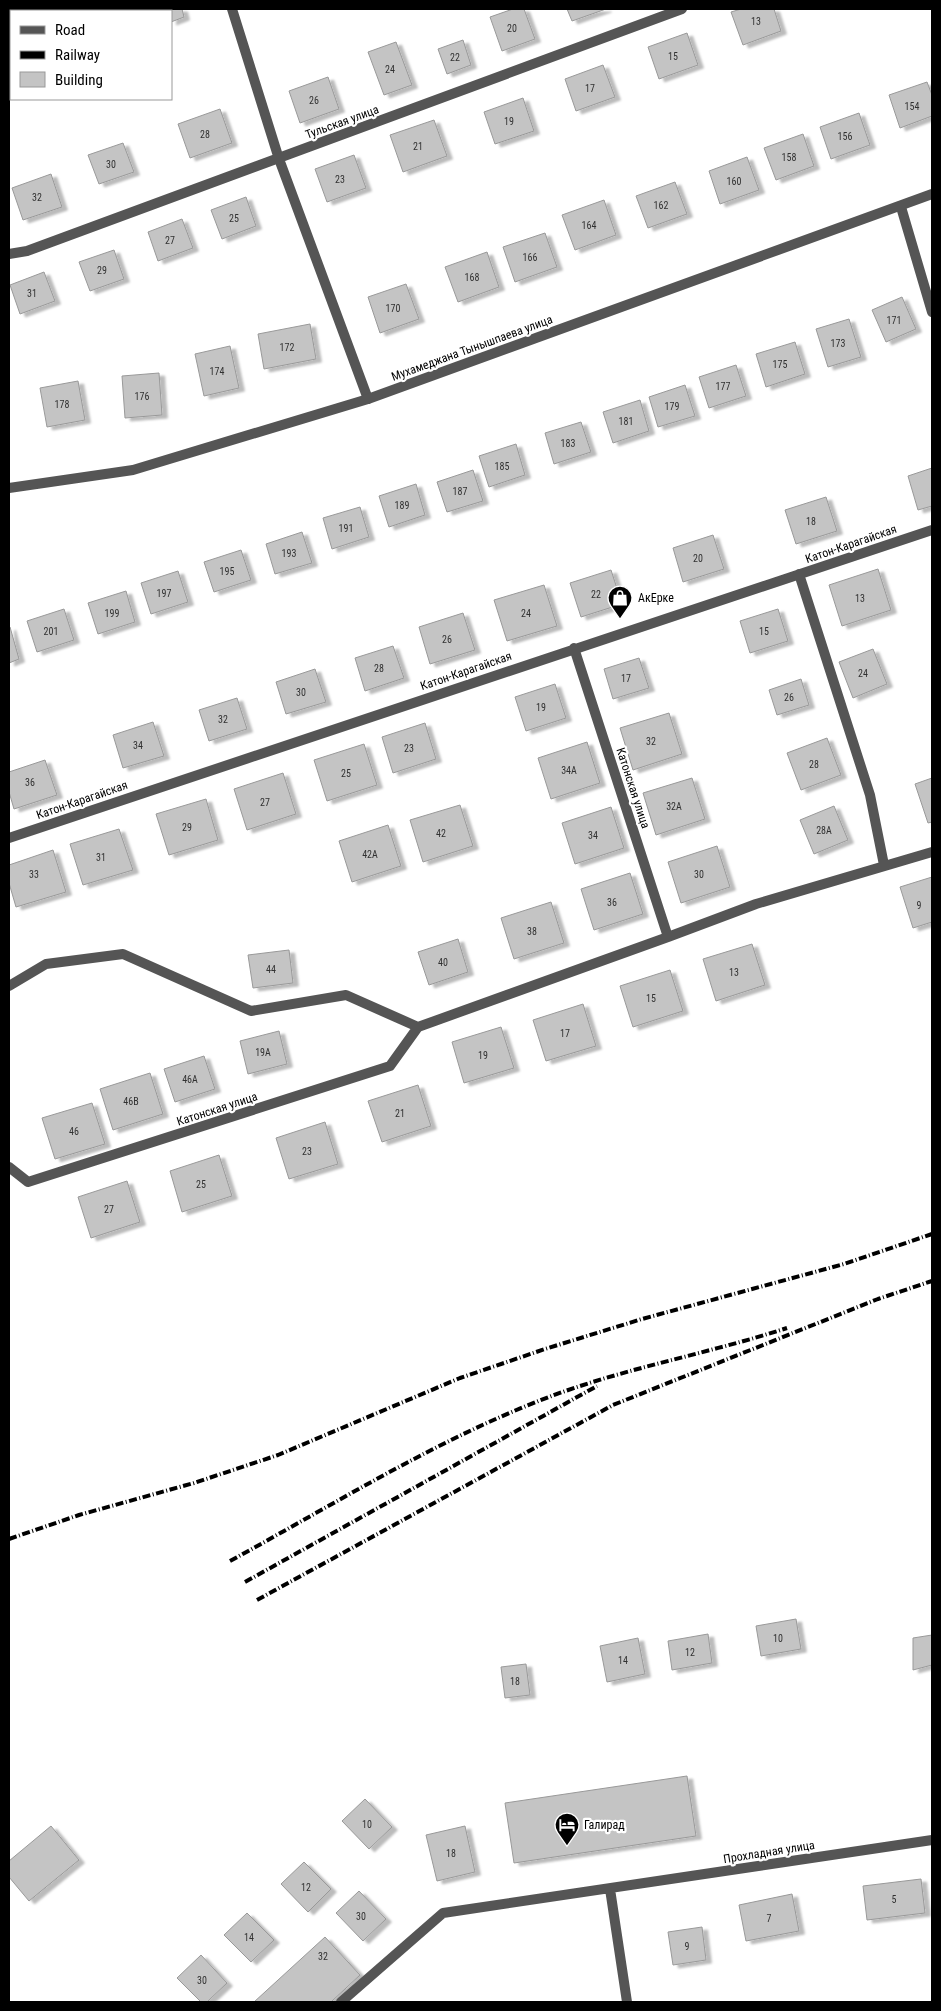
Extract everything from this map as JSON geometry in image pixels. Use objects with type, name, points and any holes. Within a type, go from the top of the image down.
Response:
[{"type":"street","points":[[232,9],[279,159],[368,399]]},
{"type":"street","name":"Тульская улица","points":[[9,254],[27,251],[682,9]]},
{"type":"street","name":"Мухамеджана Тынышпаева улица","points":[[9,488],[133,470],[368,399],[901,207],[932,194]]},
{"type":"street","points":[[901,207],[932,312]]},
{"type":"street","name":"Катон-Карагайская","points":[[9,838],[932,530]]},
{"type":"street","points":[[800,574],[870,795],[884,865]]},
{"type":"street","name":"Катонская улица","points":[[574,648],[668,937]]},
{"type":"street","points":[[9,986],[46,964],[122,954],[251,1011],[346,995],[418,1027],[756,904],[932,852]]},
{"type":"street","name":"Катонская улица","points":[[9,1167],[28,1182],[390,1066],[418,1027]]},
{"type":"street","name":"Прохладная улица","points":[[341,2002],[443,1913],[932,1840]]},
{"type":"street","points":[[610,1889],[626,2002]]},
{"type":"building","points":[[182,9],[184,17],[172,22],[172,10],[142,10]]},
{"type":"building","points":[[513,9],[524,9],[535,39],[502,51],[490,17]]},
{"type":"building","points":[[567,9],[606,9],[572,21]]},
{"type":"building","points":[[741,9],[774,9],[781,31],[743,45],[731,12]]},
{"type":"building","points":[[687,33],[698,65],[659,79],[648,47]]},
{"type":"building","points":[[463,40],[471,65],[447,74],[438,49]]},
{"type":"building","points":[[396,42],[412,85],[384,95],[368,52]]},
{"type":"building","points":[[603,65],[615,97],[576,111],[565,79]]},
{"type":"building","points":[[328,77],[339,109],[300,123],[289,91]]},
{"type":"building","points":[[927,82],[932,95],[932,116],[900,128],[889,95]]},
{"type":"building","points":[[523,98],[534,131],[495,144],[484,112]]},
{"type":"building","points":[[220,109],[232,143],[190,158],[178,124]]},
{"type":"building","points":[[859,113],[870,145],[831,159],[820,127]]},
{"type":"building","points":[[434,120],[447,156],[403,172],[390,135]]},
{"type":"building","points":[[803,134],[814,166],[776,180],[764,148]]},
{"type":"building","points":[[123,143],[134,172],[99,184],[88,155]]},
{"type":"building","points":[[354,155],[366,188],[327,202],[315,169]]},
{"type":"building","points":[[747,157],[759,190],[720,204],[709,171]]},
{"type":"building","points":[[51,174],[62,207],[23,220],[12,188]]},
{"type":"building","points":[[675,182],[687,214],[648,228],[636,196]]},
{"type":"building","points":[[246,197],[256,226],[222,239],[211,210]]},
{"type":"building","points":[[604,200],[616,235],[575,250],[562,215]]},
{"type":"building","points":[[182,219],[193,248],[158,261],[148,232]]},
{"type":"building","points":[[545,233],[557,267],[515,282],[503,247]]},
{"type":"building","points":[[114,250],[124,279],[90,291],[79,262]]},
{"type":"building","points":[[487,252],[499,287],[458,302],[445,267]]},
{"type":"building","points":[[44,272],[55,301],[20,314],[10,285]]},
{"type":"building","points":[[406,284],[419,319],[380,333],[368,297]]},
{"type":"building","points":[[902,297],[916,329],[886,342],[872,310]]},
{"type":"building","points":[[849,319],[861,357],[828,367],[816,329]]},
{"type":"building","points":[[310,324],[316,359],[264,369],[258,334]]},
{"type":"building","points":[[795,342],[805,374],[766,387],[756,354]]},
{"type":"building","points":[[230,346],[239,388],[204,396],[195,354]]},
{"type":"building","points":[[736,365],[746,396],[709,408],[699,377]]},
{"type":"building","points":[[159,373],[162,415],[125,418],[122,376]]},
{"type":"building","points":[[78,381],[85,420],[47,427],[40,388]]},
{"type":"building","points":[[685,385],[695,416],[658,427],[649,397]]},
{"type":"building","points":[[640,400],[649,431],[613,443],[603,412]]},
{"type":"building","points":[[581,422],[591,452],[554,464],[545,433]]},
{"type":"building","points":[[516,444],[525,475],[489,487],[479,456]]},
{"type":"building","points":[[932,468],[932,506],[918,510],[908,476]]},
{"type":"building","points":[[473,470],[483,501],[447,512],[437,482]]},
{"type":"building","points":[[416,484],[425,515],[389,527],[379,496]]},
{"type":"building","points":[[826,497],[837,531],[796,544],[785,510]]},
{"type":"building","points":[[360,507],[369,537],[332,549],[323,518]]},
{"type":"building","points":[[302,532],[312,563],[275,574],[266,544]]},
{"type":"building","points":[[713,535],[724,569],[683,582],[673,548]]},
{"type":"building","points":[[241,550],[251,580],[214,592],[204,562]]},
{"type":"building","points":[[878,569],[891,610],[842,626],[829,585]]},
{"type":"building","points":[[611,570],[622,604],[581,617],[570,583]]},
{"type":"building","points":[[178,571],[188,602],[151,614],[141,583]]},
{"type":"building","points":[[544,585],[557,626],[507,641],[494,600]]},
{"type":"building","points":[[126,591],[135,622],[98,634],[88,603]]},
{"type":"building","points":[[64,609],[74,640],[37,652],[27,621]]},
{"type":"building","points":[[778,609],[788,641],[750,653],[740,621]]},
{"type":"building","points":[[463,613],[475,650],[430,664],[419,627]]},
{"type":"building","points":[[9,628],[19,659],[9,663]]},
{"type":"building","points":[[393,646],[404,678],[365,691],[355,658]]},
{"type":"building","points":[[873,649],[887,684],[853,698],[839,662]]},
{"type":"building","points":[[639,658],[649,688],[613,699],[604,669]]},
{"type":"building","points":[[315,669],[326,702],[286,714],[276,682]]},
{"type":"building","points":[[801,679],[809,705],[777,715],[769,690]]},
{"type":"building","points":[[555,684],[566,718],[526,731],[515,697]]},
{"type":"building","points":[[237,698],[247,729],[209,741],[199,710]]},
{"type":"building","points":[[669,713],[682,754],[633,770],[620,728]]},
{"type":"building","points":[[153,722],[164,756],[123,768],[113,735]]},
{"type":"building","points":[[425,723],[436,759],[393,773],[382,737]]},
{"type":"building","points":[[827,738],[841,775],[801,790],[787,753]]},
{"type":"building","points":[[587,742],[600,783],[551,799],[538,758]]},
{"type":"building","points":[[364,744],[377,785],[327,801],[314,760]]},
{"type":"building","points":[[45,760],[57,795],[14,809],[9,792],[9,772]]},
{"type":"building","points":[[283,773],[296,814],[247,830],[234,789]]},
{"type":"building","points":[[692,778],[705,819],[656,835],[643,793]]},
{"type":"building","points":[[932,778],[932,822],[928,823],[915,784]]},
{"type":"building","points":[[206,799],[218,840],[169,855],[156,814]]},
{"type":"building","points":[[460,805],[473,846],[423,862],[410,820]]},
{"type":"building","points":[[834,806],[848,840],[814,854],[800,820]]},
{"type":"building","points":[[611,807],[624,848],[575,864],[562,823]]},
{"type":"building","points":[[388,825],[401,866],[352,882],[339,841]]},
{"type":"building","points":[[119,829],[133,870],[83,885],[70,844]]},
{"type":"building","points":[[717,846],[730,887],[681,903],[668,862]]},
{"type":"building","points":[[53,850],[66,892],[16,907],[9,883],[9,865]]},
{"type":"building","points":[[630,873],[643,914],[594,930],[581,889]]},
{"type":"building","points":[[932,877],[932,922],[913,928],[900,887]]},
{"type":"building","points":[[551,902],[564,943],[514,959],[501,918]]},
{"type":"building","points":[[458,939],[468,972],[429,985],[418,952]]},
{"type":"building","points":[[752,944],[765,985],[716,1001],[703,959]]},
{"type":"building","points":[[289,950],[293,983],[253,988],[248,955]]},
{"type":"building","points":[[670,970],[683,1011],[633,1027],[620,986]]},
{"type":"building","points":[[583,1004],[596,1046],[546,1061],[533,1020]]},
{"type":"building","points":[[501,1027],[514,1068],[464,1083],[452,1042]]},
{"type":"building","points":[[279,1031],[287,1064],[248,1074],[240,1041]]},
{"type":"building","points":[[204,1056],[215,1089],[175,1102],[164,1069]]},
{"type":"building","points":[[150,1073],[163,1114],[113,1130],[100,1089]]},
{"type":"building","points":[[418,1085],[431,1126],[382,1142],[368,1101]]},
{"type":"building","points":[[92,1103],[105,1144],[55,1159],[42,1118]]},
{"type":"building","points":[[325,1122],[338,1164],[289,1179],[276,1138]]},
{"type":"building","points":[[219,1155],[232,1196],[182,1212],[170,1171]]},
{"type":"building","points":[[127,1181],[140,1222],[91,1238],[78,1197]]},
{"type":"building","points":[[796,1619],[801,1649],[761,1656],[756,1626]]},
{"type":"building","points":[[708,1634],[712,1663],[672,1670],[668,1641]]},
{"type":"building","points":[[932,1635],[932,1665],[913,1670],[913,1638]]},
{"type":"building","points":[[638,1638],[645,1674],[607,1682],[600,1646]]},
{"type":"building","points":[[526,1664],[530,1695],[505,1698],[501,1667]]},
{"type":"building","points":[[687,1776],[696,1836],[514,1863],[505,1803]]},
{"type":"building","points":[[365,1799],[392,1827],[369,1849],[342,1821]]},
{"type":"building","points":[[51,1826],[79,1860],[29,1901],[9,1877],[9,1861]]},
{"type":"building","points":[[465,1826],[475,1872],[437,1881],[426,1835]]},
{"type":"building","points":[[304,1862],[331,1889],[308,1912],[281,1884]]},
{"type":"building","points":[[921,1879],[925,1913],[867,1920],[863,1886]]},
{"type":"building","points":[[359,1891],[386,1919],[363,1941],[336,1913]]},
{"type":"building","points":[[792,1894],[799,1931],[746,1941],[739,1905]]},
{"type":"building","points":[[247,1913],[274,1940],[251,1962],[224,1935]]},
{"type":"building","points":[[702,1927],[706,1960],[673,1965],[668,1932]]},
{"type":"building","points":[[325,1937],[360,1975],[331,2002],[254,2002]]},
{"type":"building","points":[[201,1955],[227,1983],[207,2002],[201,2002],[177,1978]]},
{"type":"railway","points":[[9,1539],[79,1515],[194,1483],[278,1455],[460,1378],[545,1349],[642,1319],[844,1264],[932,1234]]},
{"type":"railway","points":[[257,1600],[613,1405],[878,1299],[932,1281]]},
{"type":"railway","points":[[230,1561],[419,1456],[536,1402],[598,1380],[787,1328]]},
{"type":"railway","points":[[245,1582],[597,1386]]},
{"type":"place","name":"АкЕрке","points":[[620,619]]},
{"type":"place","name":"Галирад","points":[[567,1846]]}]
